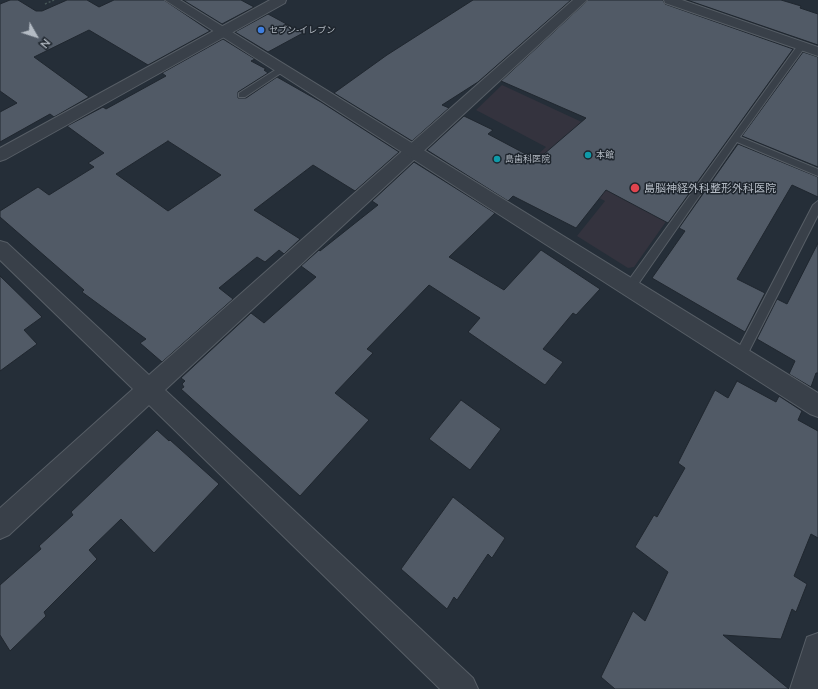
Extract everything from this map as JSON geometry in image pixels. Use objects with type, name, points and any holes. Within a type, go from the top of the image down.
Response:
[{"type":"street","points":[[171,0],[413,150],[818,406]]},
{"type":"street","points":[[0,155],[280,0]]},
{"type":"street","points":[[0,526],[149,389],[580,0]]},
{"type":"street","points":[[670,0],[818,52]]},
{"type":"street","points":[[0,248],[462,689]]},
{"type":"street","points":[[806,689],[818,648]]},
{"type":"lane","points":[[630,287],[801,47]]},
{"type":"lane","points":[[242,95],[283,69]]},
{"type":"lane","points":[[735,138],[818,173]]},
{"type":"lane","points":[[740,357],[818,205]]},
{"type":"path","points":[[45,4],[54,0]]},
{"type":"shaded area","name":"島脳神経外科整形外科医院","points":[[502,85],[698,176],[634,267],[628,268],[577,236],[605,201],[530,162],[546,147],[476,110]]},
{"type":"building","points":[[10,0],[18,0],[36,11],[42,11],[67,0],[87,0],[99,7],[114,0],[164,0],[210,31],[148,65],[89,30],[34,57],[89,97],[54,117],[50,114],[0,142],[0,112],[17,103],[0,91],[0,4]]},
{"type":"building","points":[[183,0],[241,0],[254,7],[222,24]]},
{"type":"building","points":[[473,0],[571,0],[478,82],[442,105],[449,108],[412,141],[334,93],[387,55]]},
{"type":"building","points":[[588,0],[663,0],[665,4],[793,49],[668,223],[606,190],[576,228],[513,196],[508,201],[427,150],[464,116],[493,130],[488,134],[537,160],[586,118],[501,81]]},
{"type":"building","points":[[687,0],[781,0],[801,6],[800,8],[818,14],[818,45]]},
{"type":"building","points":[[268,14],[303,33],[268,52],[235,32]]},
{"type":"building","points":[[223,39],[255,59],[251,61],[266,69],[264,70],[268,73],[238,92],[238,98],[246,98],[277,77],[321,102],[399,152],[355,191],[313,165],[254,210],[300,239],[284,254],[279,250],[265,262],[257,257],[219,288],[233,299],[162,362],[140,343],[146,339],[82,292],[84,290],[0,217],[0,211],[38,187],[49,195],[94,167],[88,163],[104,153],[67,126],[103,107],[106,109],[166,76],[162,73]],"holes":[[[168,141],[221,175],[168,211],[116,174]]]},
{"type":"building","points":[[803,52],[818,57],[818,167],[742,136]]},
{"type":"building","points":[[738,144],[818,177],[818,197],[792,185],[737,279],[765,293],[745,332],[652,278],[685,231],[679,228]]},
{"type":"building","points":[[414,162],[495,213],[449,257],[504,290],[541,250],[600,289],[576,315],[573,313],[543,349],[563,362],[545,385],[468,332],[480,318],[429,285],[367,349],[373,353],[335,393],[369,420],[300,496],[181,389],[184,387],[182,384],[185,381],[181,378],[251,313],[264,323],[316,277],[301,266],[319,250],[320,251],[378,205],[372,201]]},
{"type":"building","points":[[818,243],[818,373],[816,373],[811,387],[789,374],[795,361],[757,339],[777,299],[787,304]]},
{"type":"building","points":[[0,276],[42,317],[24,330],[37,344],[0,371]]},
{"type":"building","points":[[737,381],[776,402],[779,396],[802,411],[798,420],[818,431],[818,538],[811,534],[794,576],[807,584],[796,612],[792,609],[781,639],[723,635],[789,689],[615,689],[601,677],[633,611],[645,621],[668,572],[635,547],[654,515],[657,517],[685,468],[678,463],[715,390],[728,398]]},
{"type":"building","points":[[461,400],[501,429],[470,470],[429,439]]},
{"type":"building","points":[[157,430],[219,484],[154,553],[121,519],[89,550],[97,559],[44,612],[46,616],[10,651],[0,635],[0,585],[41,549],[39,546],[73,515],[71,512]]},
{"type":"building","points":[[453,497],[505,538],[492,558],[488,554],[457,600],[454,597],[447,609],[401,569]]},
{"type":"place","name":"セブン-イレブン","points":[[261,30]]},
{"type":"place","name":"本館","points":[[588,155]]},
{"type":"place","name":"島歯科医院","points":[[497,159]]},
{"type":"place","name":"島脳神経外科整形外科医院","points":[[635,188]]}]
